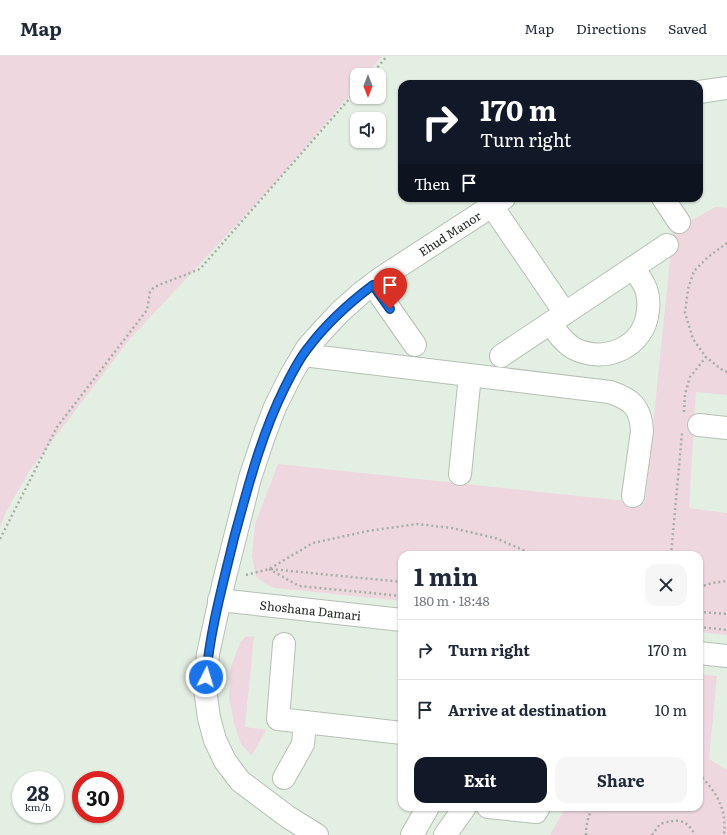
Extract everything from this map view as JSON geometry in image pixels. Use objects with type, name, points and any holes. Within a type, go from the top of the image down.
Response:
[{"type":"street","points":[[703,91],[727,88]]},
{"type":"street","points":[[498,202],[557,319],[561,337],[572,348],[587,353],[603,355],[619,351],[634,341],[642,331],[648,318],[649,303],[641,278],[633,268]]},
{"type":"street","name":"Ehud Manor","points":[[317,835],[288,818],[240,781],[225,761],[215,740],[209,718],[204,689],[208,654],[221,591],[250,478],[275,407],[307,348],[319,334],[340,312],[381,278],[498,202]]},
{"type":"street","points":[[666,202],[678,222]]},
{"type":"street","points":[[501,356],[667,245]]},
{"type":"street","points":[[373,285],[415,345]]},
{"type":"street","points":[[303,355],[610,392],[620,395],[632,403],[638,410],[641,422],[642,431],[633,496]]},
{"type":"street","points":[[460,474],[470,375]]},
{"type":"street","points":[[688,425],[727,428]]},
{"type":"street","name":"Shoshana Damari","points":[[221,591],[398,619]]},
{"type":"street","points":[[284,644],[278,719],[398,733]]},
{"type":"street","points":[[703,653],[727,656]]},
{"type":"street","points":[[284,778],[303,744],[304,722]]},
{"type":"street","points":[[412,835],[426,811]]},
{"type":"street","points":[[445,835],[462,811]]},
{"type":"street","points":[[526,811],[537,811]]},
{"type":"path","points":[[376,68],[387,56]]},
{"type":"path","points":[[0,538],[57,428],[147,310],[150,292],[154,287],[200,269],[350,98]]},
{"type":"path","points":[[727,243],[708,257],[694,271],[688,289],[685,313],[692,339],[706,357],[727,372]]},
{"type":"path","points":[[672,551],[688,425],[685,394],[690,377],[706,357]]},
{"type":"path","points":[[221,591],[269,569],[313,543],[368,531],[417,524],[452,528],[495,538],[526,551]]},
{"type":"path","points":[[269,569],[398,582]]},
{"type":"path","points":[[269,569],[299,586],[398,596]]},
{"type":"path","points":[[703,586],[727,581]]},
{"type":"path","points":[[703,612],[727,614]]},
{"type":"path","points":[[703,627],[727,630]]},
{"type":"path","points":[[703,778],[710,786],[720,802],[725,817],[724,835]]},
{"type":"path","points":[[586,835],[586,827],[591,811]]},
{"type":"path","points":[[652,835],[660,824],[671,820],[682,821],[691,828],[695,835]]},
{"type":"shaded area","points":[[0,56],[382,56],[372,68],[350,68],[350,94],[277,181],[130,339],[30,470],[7,510],[0,527]]},
{"type":"shaded area","points":[[715,207],[727,208],[727,395],[696,392],[689,508],[727,513],[727,635],[703,632],[703,551],[398,551],[398,601],[275,588],[256,577],[252,556],[255,524],[278,464],[645,503],[673,231]]},
{"type":"shaded area","points":[[254,636],[245,727],[266,730],[252,756],[241,744],[234,723],[229,698],[230,669],[240,643],[245,637]]},
{"type":"shaded area","points":[[703,674],[717,676],[709,759],[727,770],[727,835],[550,835],[564,811],[703,811]]},
{"type":"route","points":[[206,677],[208,654],[228,561],[250,478],[275,407],[307,348],[340,312],[360,294],[373,285],[390,309]]}]
